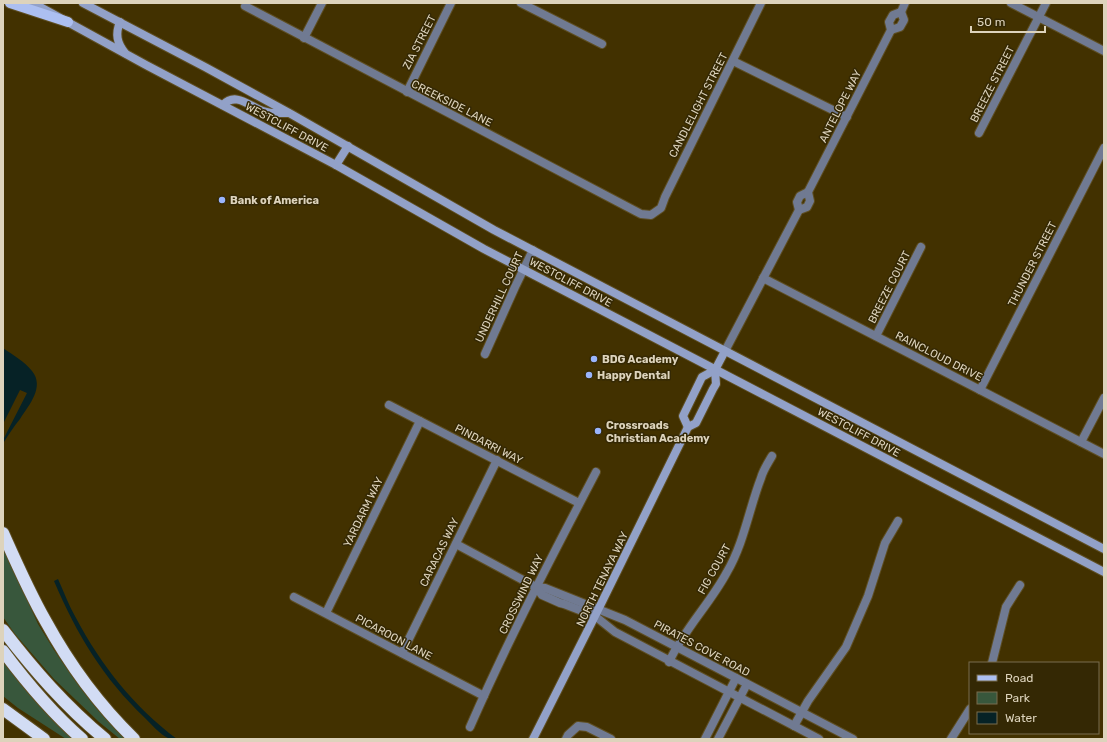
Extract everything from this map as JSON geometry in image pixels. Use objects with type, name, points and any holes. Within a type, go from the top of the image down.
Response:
[{"type":"highway","points":[[3,533],[39,610],[63,652],[98,700],[134,739]]},
{"type":"highway","points":[[3,630],[26,660],[53,691],[104,739]]},
{"type":"highway","points":[[3,651],[37,695],[82,739]]},
{"type":"highway","points":[[3,709],[44,739]]},
{"type":"main road","points":[[10,3],[68,22]]},
{"type":"main road","name":"WESTCLIFF DRIVE","points":[[33,3],[129,56],[336,165],[453,232],[1104,572]]},
{"type":"main road","name":"WESTCLIFF DRIVE","points":[[83,3],[291,114],[478,221],[1104,549]]},
{"type":"main road","points":[[120,22],[117,30],[117,38],[122,48],[129,56]]},
{"type":"main road","points":[[223,106],[228,101],[234,99],[263,111],[291,114]]},
{"type":"main road","points":[[336,165],[348,146]]},
{"type":"main road","name":"ANTELOPE WAY","points":[[720,360],[725,351]]},
{"type":"main road","name":"NORTH TENAYA WAY","points":[[533,739],[688,428],[696,423],[716,384],[715,370],[720,360]]},
{"type":"main road","name":"NORTH TENAYA WAY","points":[[688,428],[683,416],[702,377],[715,370]]},
{"type":"street","points":[[304,38],[322,3]]},
{"type":"street","name":"ZIA STREET","points":[[406,92],[451,3]]},
{"type":"street","points":[[521,3],[602,44]]},
{"type":"street","name":"CANDLELIGHT STREET","points":[[651,214],[661,208],[665,197],[761,3]]},
{"type":"street","name":"ANTELOPE WAY","points":[[725,351],[799,210],[807,207],[810,201],[808,192],[892,30],[900,26],[904,20],[901,12],[905,3]]},
{"type":"street","points":[[1011,3],[1104,51]]},
{"type":"street","name":"BREEZE STREET","points":[[980,133],[1046,3]]},
{"type":"street","name":"CREEKSIDE LANE","points":[[245,6],[406,92],[641,214],[651,214]]},
{"type":"street","points":[[733,61],[847,117]]},
{"type":"street","name":"THUNDER STREET","points":[[980,390],[1104,148]]},
{"type":"street","name":"BREEZE COURT","points":[[876,336],[921,247]]},
{"type":"street","name":"UNDERHILL COURT","points":[[485,354],[533,250]]},
{"type":"street","name":"RAINCLOUD DRIVE","points":[[763,278],[1104,454]]},
{"type":"street","points":[[1081,442],[1104,398]]},
{"type":"street","name":"PINDARRI WAY","points":[[389,405],[580,504]]},
{"type":"street","name":"YARDARM WAY","points":[[326,614],[420,421]]},
{"type":"street","name":"FIG COURT","points":[[669,662],[676,647],[708,603],[727,572],[739,548],[761,476],[772,456]]},
{"type":"street","name":"CARACAS WAY","points":[[402,653],[497,460]]},
{"type":"street","name":"CROSSWIND WAY","points":[[470,727],[536,587],[596,472]]},
{"type":"street","points":[[794,726],[808,701],[846,647],[868,596],[885,543],[898,521]]},
{"type":"street","name":"PIRATES COVE ROAD","points":[[456,544],[536,587],[545,588],[597,613],[625,620],[853,739]]},
{"type":"street","points":[[992,662],[1006,607],[1020,584]]},
{"type":"street","name":"PICAROON LANE","points":[[294,597],[484,696]]},
{"type":"street","name":"PIRATES COVE ROAD","points":[[597,613],[615,632],[669,662],[819,739]]},
{"type":"street","points":[[705,739],[736,678]]},
{"type":"street","points":[[718,739],[747,684]]},
{"type":"street","points":[[951,739],[969,711]]},
{"type":"street","points":[[566,739],[568,735],[578,726],[587,727],[611,739]]},
{"type":"green space","points":[[3,546],[38,624],[54,650],[96,708],[125,739],[120,739],[99,722],[54,679],[15,634],[3,617]]},
{"type":"green space","points":[[3,660],[37,701],[74,739],[66,739],[18,708],[3,696]]},
{"type":"water","points":[[3,348],[19,359],[32,371],[36,377],[37,383],[31,402],[4,442],[3,440],[27,393],[20,390],[3,424]]},
{"type":"water","points":[[58,579],[76,618],[108,669],[133,699],[161,727],[177,739],[169,739],[156,729],[116,687],[92,655],[72,620],[54,581]]},
{"type":"place","name":"Bank of America","points":[[222,200]]},
{"type":"place","name":"BDG Academy","points":[[594,359]]},
{"type":"place","name":"Happy Dental","points":[[589,375]]},
{"type":"place","name":"Crossroads Christian Academy","points":[[598,431]]}]
